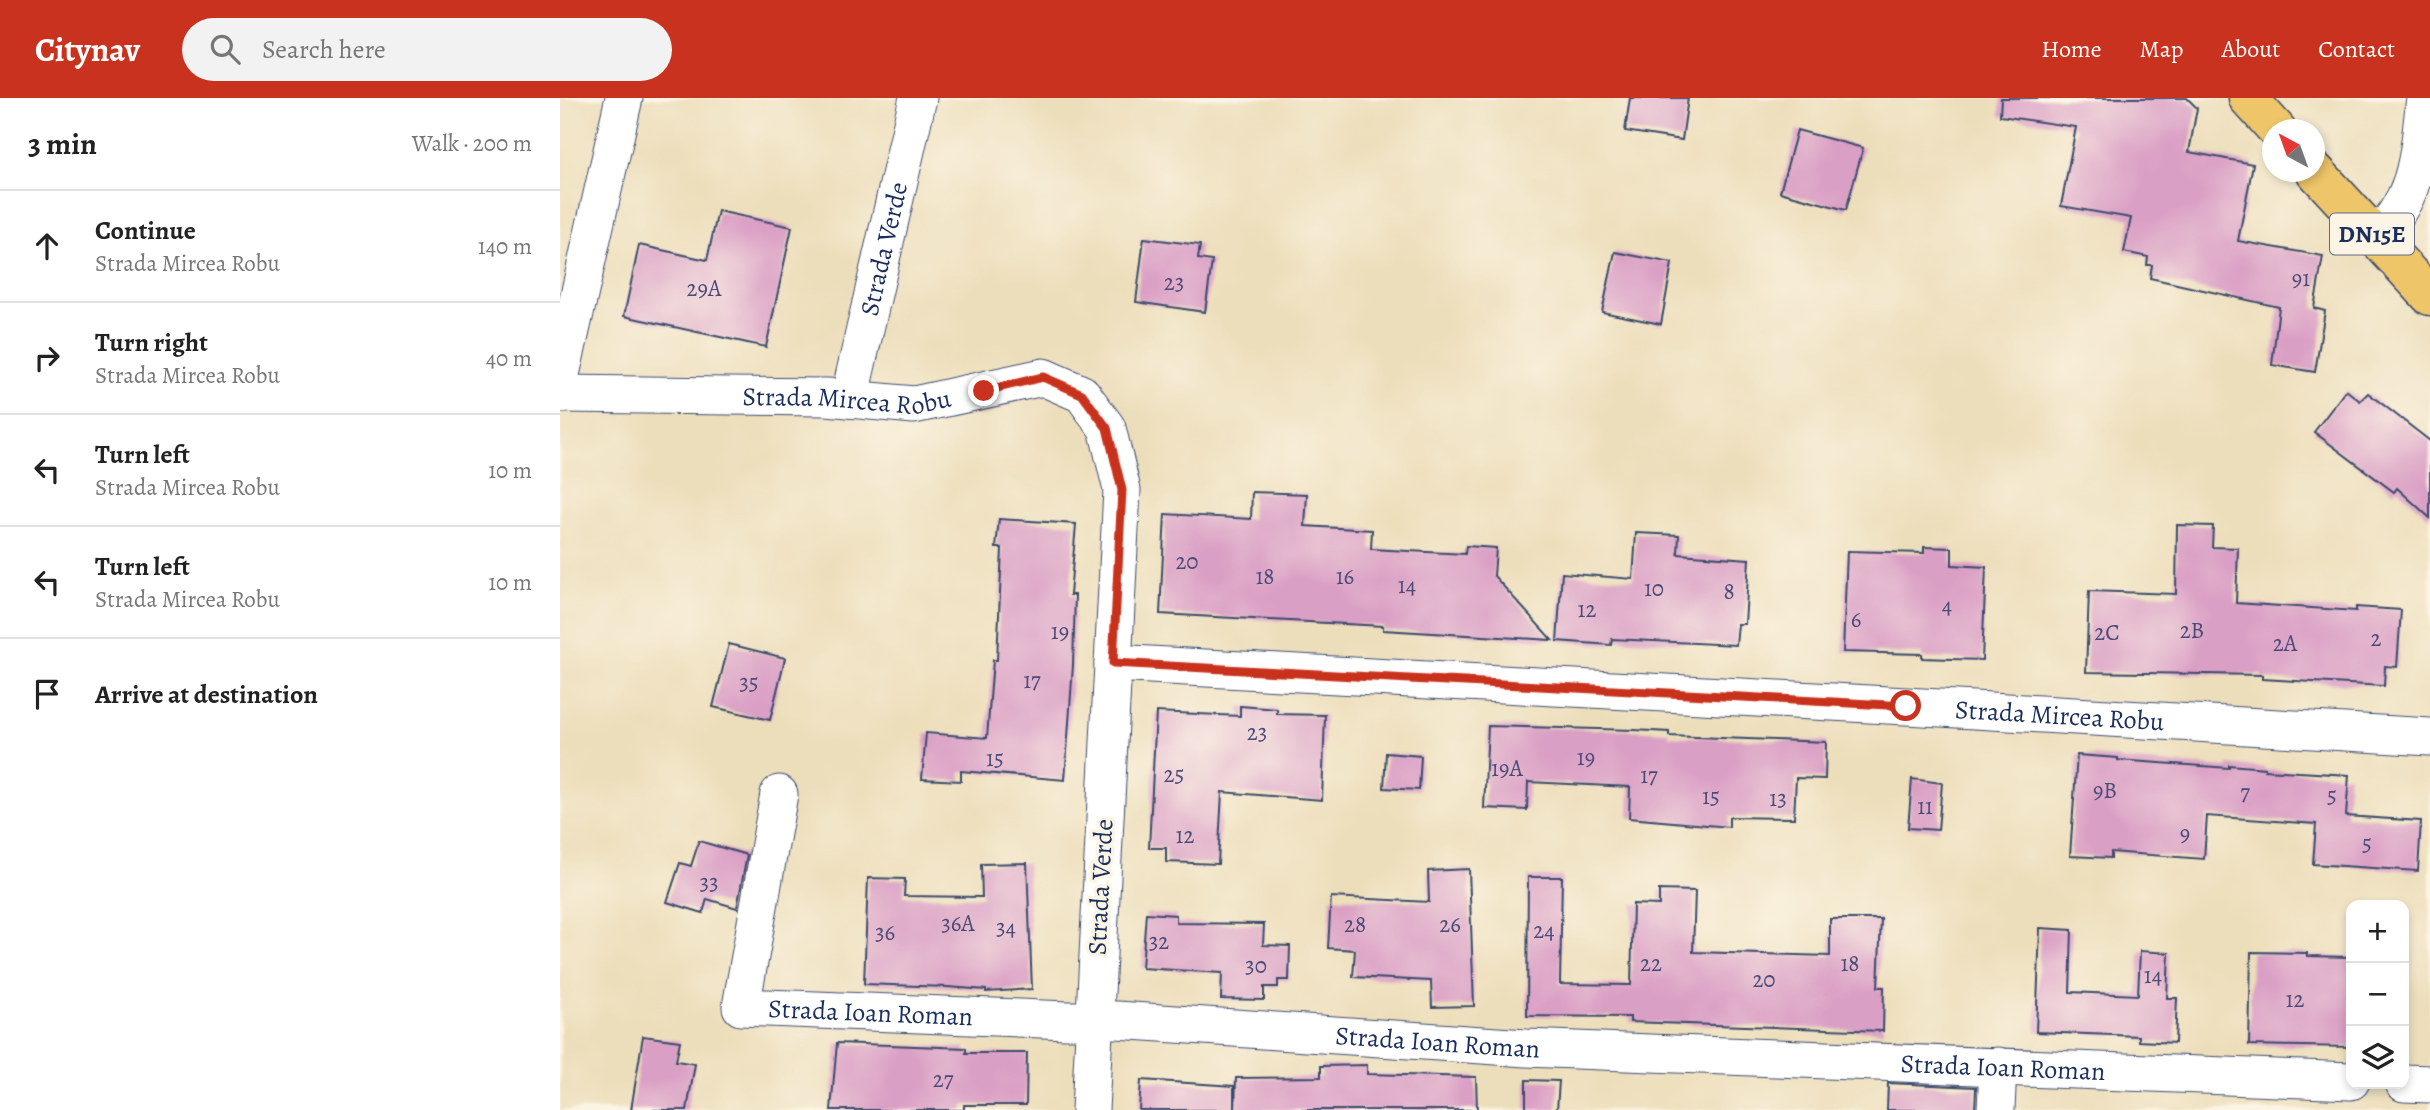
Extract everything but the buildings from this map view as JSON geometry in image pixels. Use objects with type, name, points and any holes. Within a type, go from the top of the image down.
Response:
[{"type":"main road","points":[[2248,98],[2267,119]]},
{"type":"main road","name":"DN15E","points":[[2325,182],[2430,296]]},
{"type":"street","points":[[560,379],[624,98]]},
{"type":"street","name":"Strada Verde","points":[[849,399],[918,98]]},
{"type":"street","points":[[2376,238],[2390,225],[2404,204],[2415,173],[2425,98]]},
{"type":"street","name":"Strada Mircea Robu","points":[[560,394],[849,399],[914,405],[1043,377],[1082,394],[1107,428],[1122,490],[1113,663],[2430,737]]},
{"type":"street","name":"Strada Verde","points":[[1090,1110],[1113,663]]},
{"type":"street","name":"Strada Ioan Roman","points":[[779,794],[741,1007],[1117,1020],[1526,1048],[2346,1081]]},
{"type":"street","points":[[1996,1110],[1998,1066]]},
{"type":"street","points":[[2409,1083],[2430,1084]]},
{"type":"route","points":[[984,391],[1043,377],[1082,394],[1107,428],[1122,490],[1113,663],[1906,706]]}]
